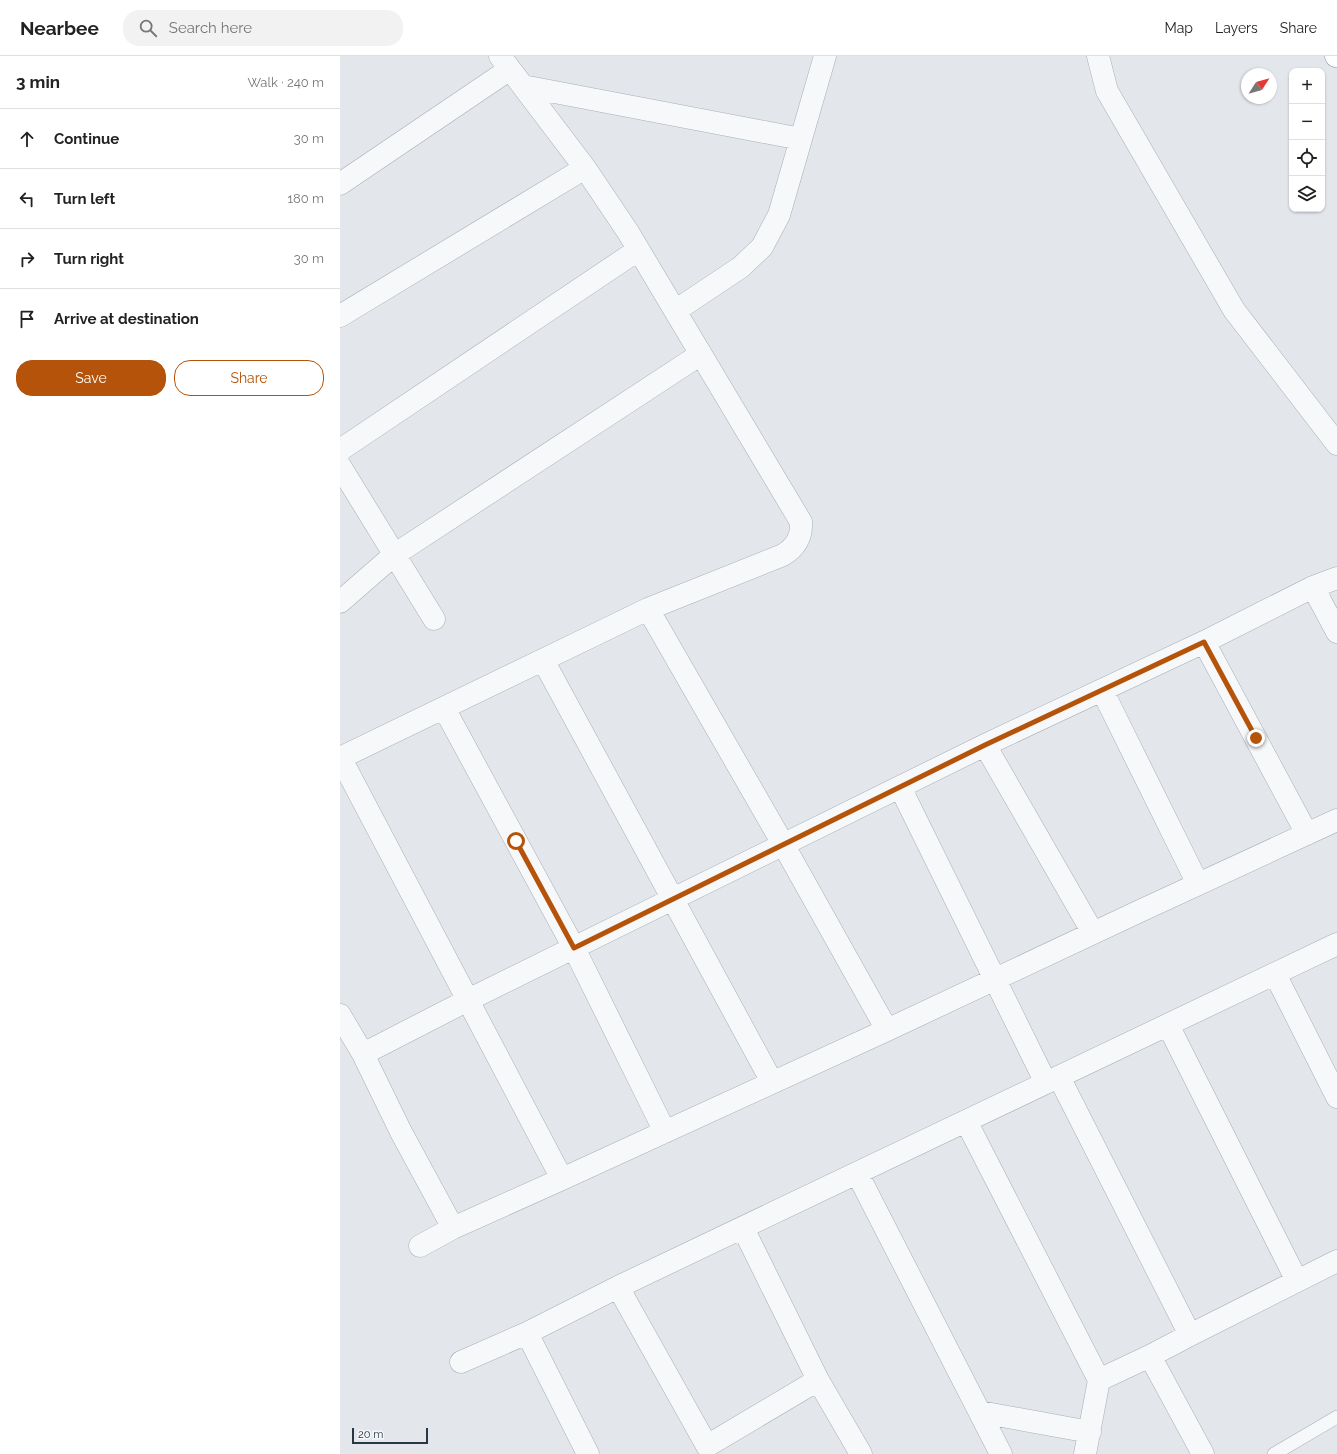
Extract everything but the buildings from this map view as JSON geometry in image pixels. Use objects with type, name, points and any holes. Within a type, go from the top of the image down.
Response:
[{"type":"street","points":[[675,311],[741,267],[762,247],[779,215],[825,56]]},
{"type":"street","points":[[1098,56],[1107,90],[1234,310],[1337,444]]},
{"type":"street","points":[[340,184],[511,70],[801,139]]},
{"type":"street","points":[[511,70],[585,168],[628,232],[801,522],[800,533],[795,546],[784,555],[648,609],[340,758],[562,1180]]},
{"type":"street","points":[[340,316],[585,168]]},
{"type":"street","points":[[340,450],[638,250]]},
{"type":"street","points":[[340,602],[394,555],[701,354]]},
{"type":"street","points":[[340,466],[434,619]]},
{"type":"street","points":[[363,1054],[468,1000],[985,745],[1204,642],[1313,588],[1337,578]]},
{"type":"street","points":[[1313,588],[1337,632]]},
{"type":"street","points":[[648,609],[784,844],[887,1030]]},
{"type":"street","points":[[1204,642],[1307,834]]},
{"type":"street","points":[[543,660],[772,1082]]},
{"type":"street","points":[[1102,690],[1198,884]]},
{"type":"street","points":[[444,708],[574,948],[665,1132]]},
{"type":"street","points":[[985,745],[1093,933]]},
{"type":"street","points":[[900,787],[996,979],[1053,1080],[1190,1334]]},
{"type":"street","points":[[420,1246],[453,1228],[562,1180],[887,1030],[1337,820]]},
{"type":"street","points":[[461,1362],[527,1334],[618,1287],[1337,944]]},
{"type":"street","points":[[1275,974],[1337,1097]]},
{"type":"street","points":[[340,1015],[363,1054],[401,1132],[453,1228]]},
{"type":"street","points":[[1168,1025],[1296,1281]]},
{"type":"street","points":[[966,1121],[1099,1380],[1085,1454]]},
{"type":"street","points":[[857,1173],[1001,1454]]},
{"type":"street","points":[[743,1228],[818,1380],[861,1454]]},
{"type":"street","points":[[1099,1380],[1150,1356],[1190,1334],[1337,1261]]},
{"type":"street","points":[[618,1287],[703,1451],[818,1380]]},
{"type":"street","points":[[527,1334],[588,1454]]},
{"type":"street","points":[[1150,1356],[1203,1454]]},
{"type":"street","points":[[980,1412],[1090,1432]]},
{"type":"lane","points":[[1274,1454],[1337,1417]]},
{"type":"route","points":[[516,841],[574,948],[985,745],[1204,642],[1256,738]]}]
